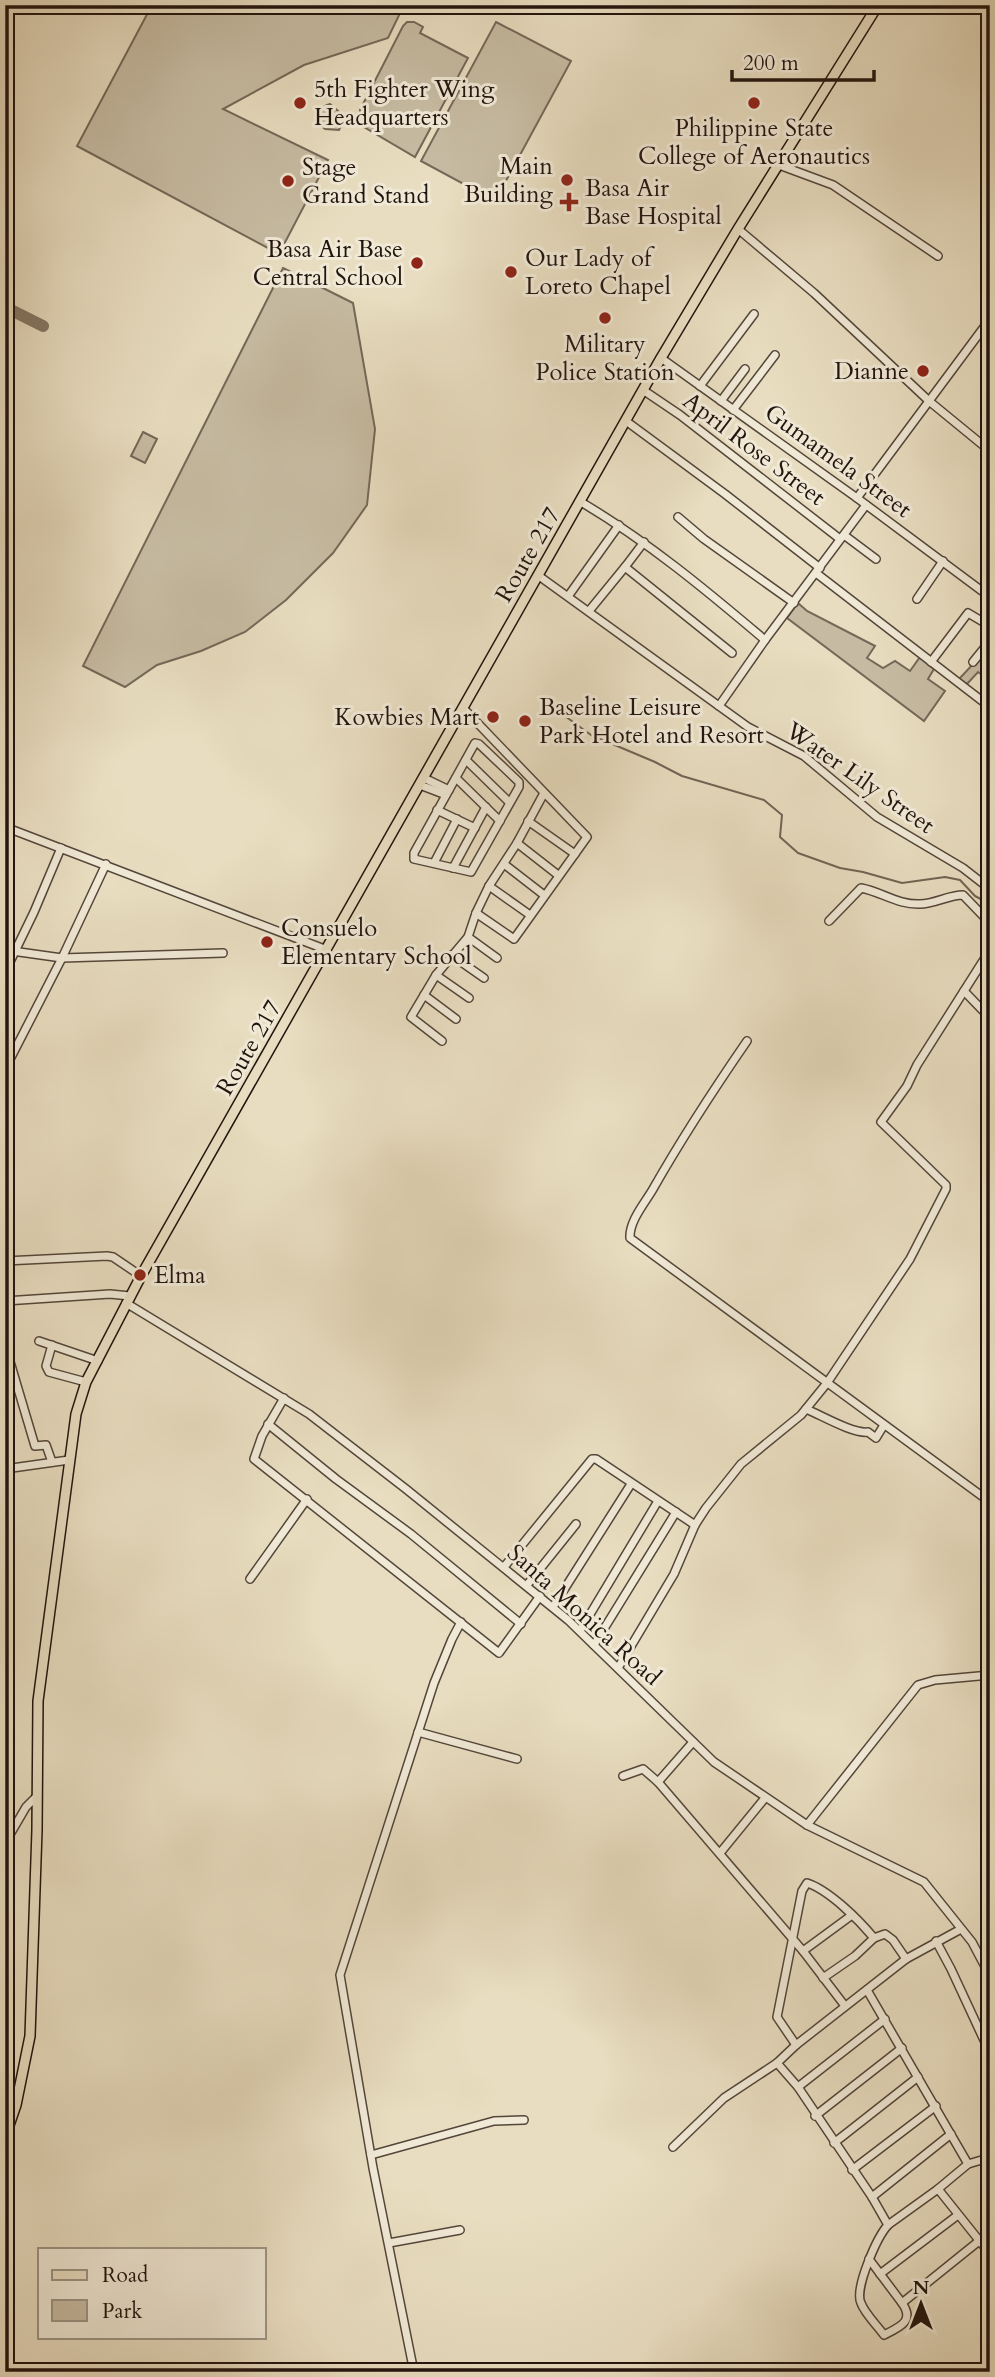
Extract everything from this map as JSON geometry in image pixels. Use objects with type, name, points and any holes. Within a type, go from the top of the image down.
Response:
[{"type":"main road","name":"Route 217","points":[[5,2137],[16,2105],[30,2036],[37,1702],[76,1414],[86,1382],[128,1299],[661,358],[737,229],[878,5]]},
{"type":"street","points":[[779,165],[833,185],[938,256]]},
{"type":"street","points":[[737,229],[814,293],[929,401],[990,451]]},
{"type":"street","points":[[700,386],[754,314]]},
{"type":"street","points":[[857,498],[990,319]]},
{"type":"street","points":[[733,410],[775,355]]},
{"type":"street","name":"Gumamela Street","points":[[661,358],[990,597]]},
{"type":"street","points":[[721,401],[745,369]]},
{"type":"street","name":"April Rose Street","points":[[643,390],[842,537],[876,559]]},
{"type":"street","points":[[626,421],[725,494],[990,707]]},
{"type":"street","points":[[580,502],[643,542],[765,639]]},
{"type":"street","points":[[719,706],[765,639],[866,505]]},
{"type":"street","points":[[678,517],[704,539],[794,603]]},
{"type":"street","points":[[569,595],[619,525]]},
{"type":"street","points":[[589,611],[643,542]]},
{"type":"street","points":[[917,599],[943,561]]},
{"type":"street","points":[[625,567],[732,653]]},
{"type":"street","name":"Water Lily Street","points":[[539,576],[569,595],[748,727],[798,752],[877,817],[963,868],[990,889]]},
{"type":"street","points":[[931,662],[968,613],[990,626]]},
{"type":"street","points":[[973,662],[990,641]]},
{"type":"street","points":[[464,709],[587,837],[514,939],[476,913]]},
{"type":"street","points":[[475,743],[519,782],[519,787],[471,872],[413,857],[456,778],[475,743]]},
{"type":"street","points":[[466,760],[509,802]]},
{"type":"street","points":[[456,778],[500,821]]},
{"type":"street","points":[[422,782],[448,793]]},
{"type":"street","points":[[442,1041],[411,1017],[436,975],[468,937],[489,886],[517,843],[544,793]]},
{"type":"street","points":[[453,868],[486,807]]},
{"type":"street","points":[[437,810],[475,828]]},
{"type":"street","points":[[434,863],[457,819]]},
{"type":"street","points":[[528,821],[575,854]]},
{"type":"street","points":[[5,827],[327,950]]},
{"type":"street","points":[[517,843],[558,875]]},
{"type":"street","points":[[5,972],[61,848]]},
{"type":"street","points":[[5,1069],[106,864]]},
{"type":"street","points":[[504,864],[544,895]]},
{"type":"street","points":[[489,886],[530,915]]},
{"type":"street","points":[[829,921],[861,888],[905,904],[933,903],[954,895],[963,895],[990,923]]},
{"type":"street","points":[[468,937],[497,958]]},
{"type":"street","points":[[5,950],[62,958],[223,953]]},
{"type":"street","points":[[618,1668],[674,1574],[695,1525],[741,1464],[806,1409],[827,1383],[911,1259],[946,1185],[881,1122],[907,1086],[916,1065],[990,950]]},
{"type":"street","points":[[452,955],[484,978]]},
{"type":"street","points":[[436,975],[469,998]]},
{"type":"street","points":[[964,991],[990,1018]]},
{"type":"street","points":[[424,995],[456,1019]]},
{"type":"street","points":[[747,1041],[696,1116],[632,1225],[629,1238],[990,1502]]},
{"type":"street","points":[[5,1261],[107,1256],[113,1257],[141,1276]]},
{"type":"street","points":[[5,1301],[110,1294],[128,1299]]},
{"type":"street","name":"Santa Monica Road","points":[[128,1299],[309,1414],[395,1480],[553,1607],[714,1762],[807,1825],[924,1882],[972,1942],[990,1976]]},
{"type":"street","points":[[39,1341],[97,1361]]},
{"type":"street","points":[[5,1345],[35,1446],[46,1445],[52,1462]]},
{"type":"street","points":[[52,1345],[46,1366],[49,1372],[86,1382]]},
{"type":"street","points":[[284,1398],[268,1424],[254,1459],[499,1653],[540,1596]]},
{"type":"street","points":[[806,1409],[843,1426],[852,1427],[862,1433],[868,1432],[876,1438],[884,1425]]},
{"type":"street","points":[[268,1424],[336,1479],[411,1534],[521,1624]]},
{"type":"street","points":[[504,1567],[589,1461],[596,1459],[695,1525]]},
{"type":"street","points":[[5,1469],[69,1460]]},
{"type":"street","points":[[553,1607],[631,1484]]},
{"type":"street","points":[[250,1579],[307,1499]]},
{"type":"street","points":[[580,1631],[658,1501]]},
{"type":"street","points":[[594,1645],[676,1512]]},
{"type":"street","points":[[527,1585],[576,1524]]},
{"type":"street","points":[[414,2372],[371,2154],[340,1975],[434,1683],[461,1622]]},
{"type":"street","points":[[807,1825],[918,1685],[935,1680],[990,1675]]},
{"type":"street","points":[[418,1732],[517,1759]]},
{"type":"street","points":[[658,1782],[693,1742]]},
{"type":"street","points":[[623,1776],[643,1769],[658,1782],[803,1951],[845,2006]]},
{"type":"street","points":[[5,1843],[26,1807],[37,1796]]},
{"type":"street","points":[[720,1853],[765,1798]]},
{"type":"street","points":[[796,2045],[777,2017],[803,1886],[813,1885],[837,1902],[874,1938]]},
{"type":"street","points":[[803,1951],[852,1915]]},
{"type":"street","points":[[673,2147],[724,2098],[777,2063],[906,1959],[961,1929]]},
{"type":"street","points":[[823,1979],[863,1950],[874,1938],[886,1934],[906,1959]]},
{"type":"street","points":[[936,1941],[990,2053]]},
{"type":"street","points":[[867,1990],[968,2164]]},
{"type":"street","points":[[798,2087],[885,2019]]},
{"type":"street","points":[[815,2116],[902,2048]]},
{"type":"street","points":[[777,2063],[798,2087],[888,2225]]},
{"type":"street","points":[[834,2143],[918,2077]]},
{"type":"street","points":[[852,2170],[936,2106]]},
{"type":"street","points":[[371,2154],[494,2121],[524,2120]]},
{"type":"street","points":[[872,2197],[951,2134]]},
{"type":"street","points":[[869,2259],[908,2311],[908,2319],[904,2325],[884,2335],[860,2303],[859,2296],[869,2259],[881,2233],[968,2164],[985,2159],[990,2171]]},
{"type":"street","points":[[938,2189],[990,2254]]},
{"type":"street","points":[[880,2274],[958,2215]]},
{"type":"street","points":[[389,2244],[460,2231]]},
{"type":"street","points":[[902,2303],[979,2241]]},
{"type":"green space","points":[[152,5],[404,5],[388,38],[304,65],[223,109],[328,160],[279,254],[77,146]]},
{"type":"green space","points":[[407,22],[423,27],[420,33],[468,58],[415,157],[364,127],[360,117],[360,110]]},
{"type":"green space","points":[[496,22],[571,61],[495,201],[421,161]]},
{"type":"green space","points":[[330,104],[345,117],[339,130],[325,129],[318,123],[320,111]]},
{"type":"green space","points":[[283,268],[353,303],[375,429],[367,505],[333,553],[286,600],[245,632],[201,651],[157,665],[125,687],[83,666]]},
{"type":"green space","points":[[143,432],[157,439],[145,463],[131,456]]},
{"type":"green space","points":[[798,603],[807,611],[875,646],[867,658],[883,668],[895,661],[910,671],[920,657],[934,669],[928,679],[945,691],[924,721],[787,618]]},
{"type":"green space","points":[[990,646],[990,681],[978,672],[967,684],[959,679]]},
{"type":"waterway","points":[[558,711],[591,735],[682,776],[764,800],[782,815],[780,837],[798,853],[840,868],[902,883],[945,877],[960,880],[975,896],[990,904]]},
{"type":"taxiway","points":[[5,307],[43,326]]},
{"type":"place","name":"5th Fighter Wing Headquarters","points":[[300,103]]},
{"type":"place","name":"Philippine State College of Aeronautics","points":[[754,103]]},
{"type":"place","name":"Main Building","points":[[567,180]]},
{"type":"place","name":"Stage Grand Stand","points":[[288,181]]},
{"type":"place","name":"Basa Air Base Hospital","points":[[569,202]]},
{"type":"place","name":"Basa Air Base Central School","points":[[417,263]]},
{"type":"place","name":"Our Lady of Loreto Chapel","points":[[511,272]]},
{"type":"place","name":"Military Police Station","points":[[605,318]]},
{"type":"place","name":"Dianne","points":[[923,371]]},
{"type":"place","name":"Kowbies Mart","points":[[493,717]]},
{"type":"place","name":"Baseline Leisure Park Hotel and Resort","points":[[525,721]]},
{"type":"place","name":"Consuelo Elementary School","points":[[267,942]]},
{"type":"place","name":"Elma","points":[[140,1275]]}]
